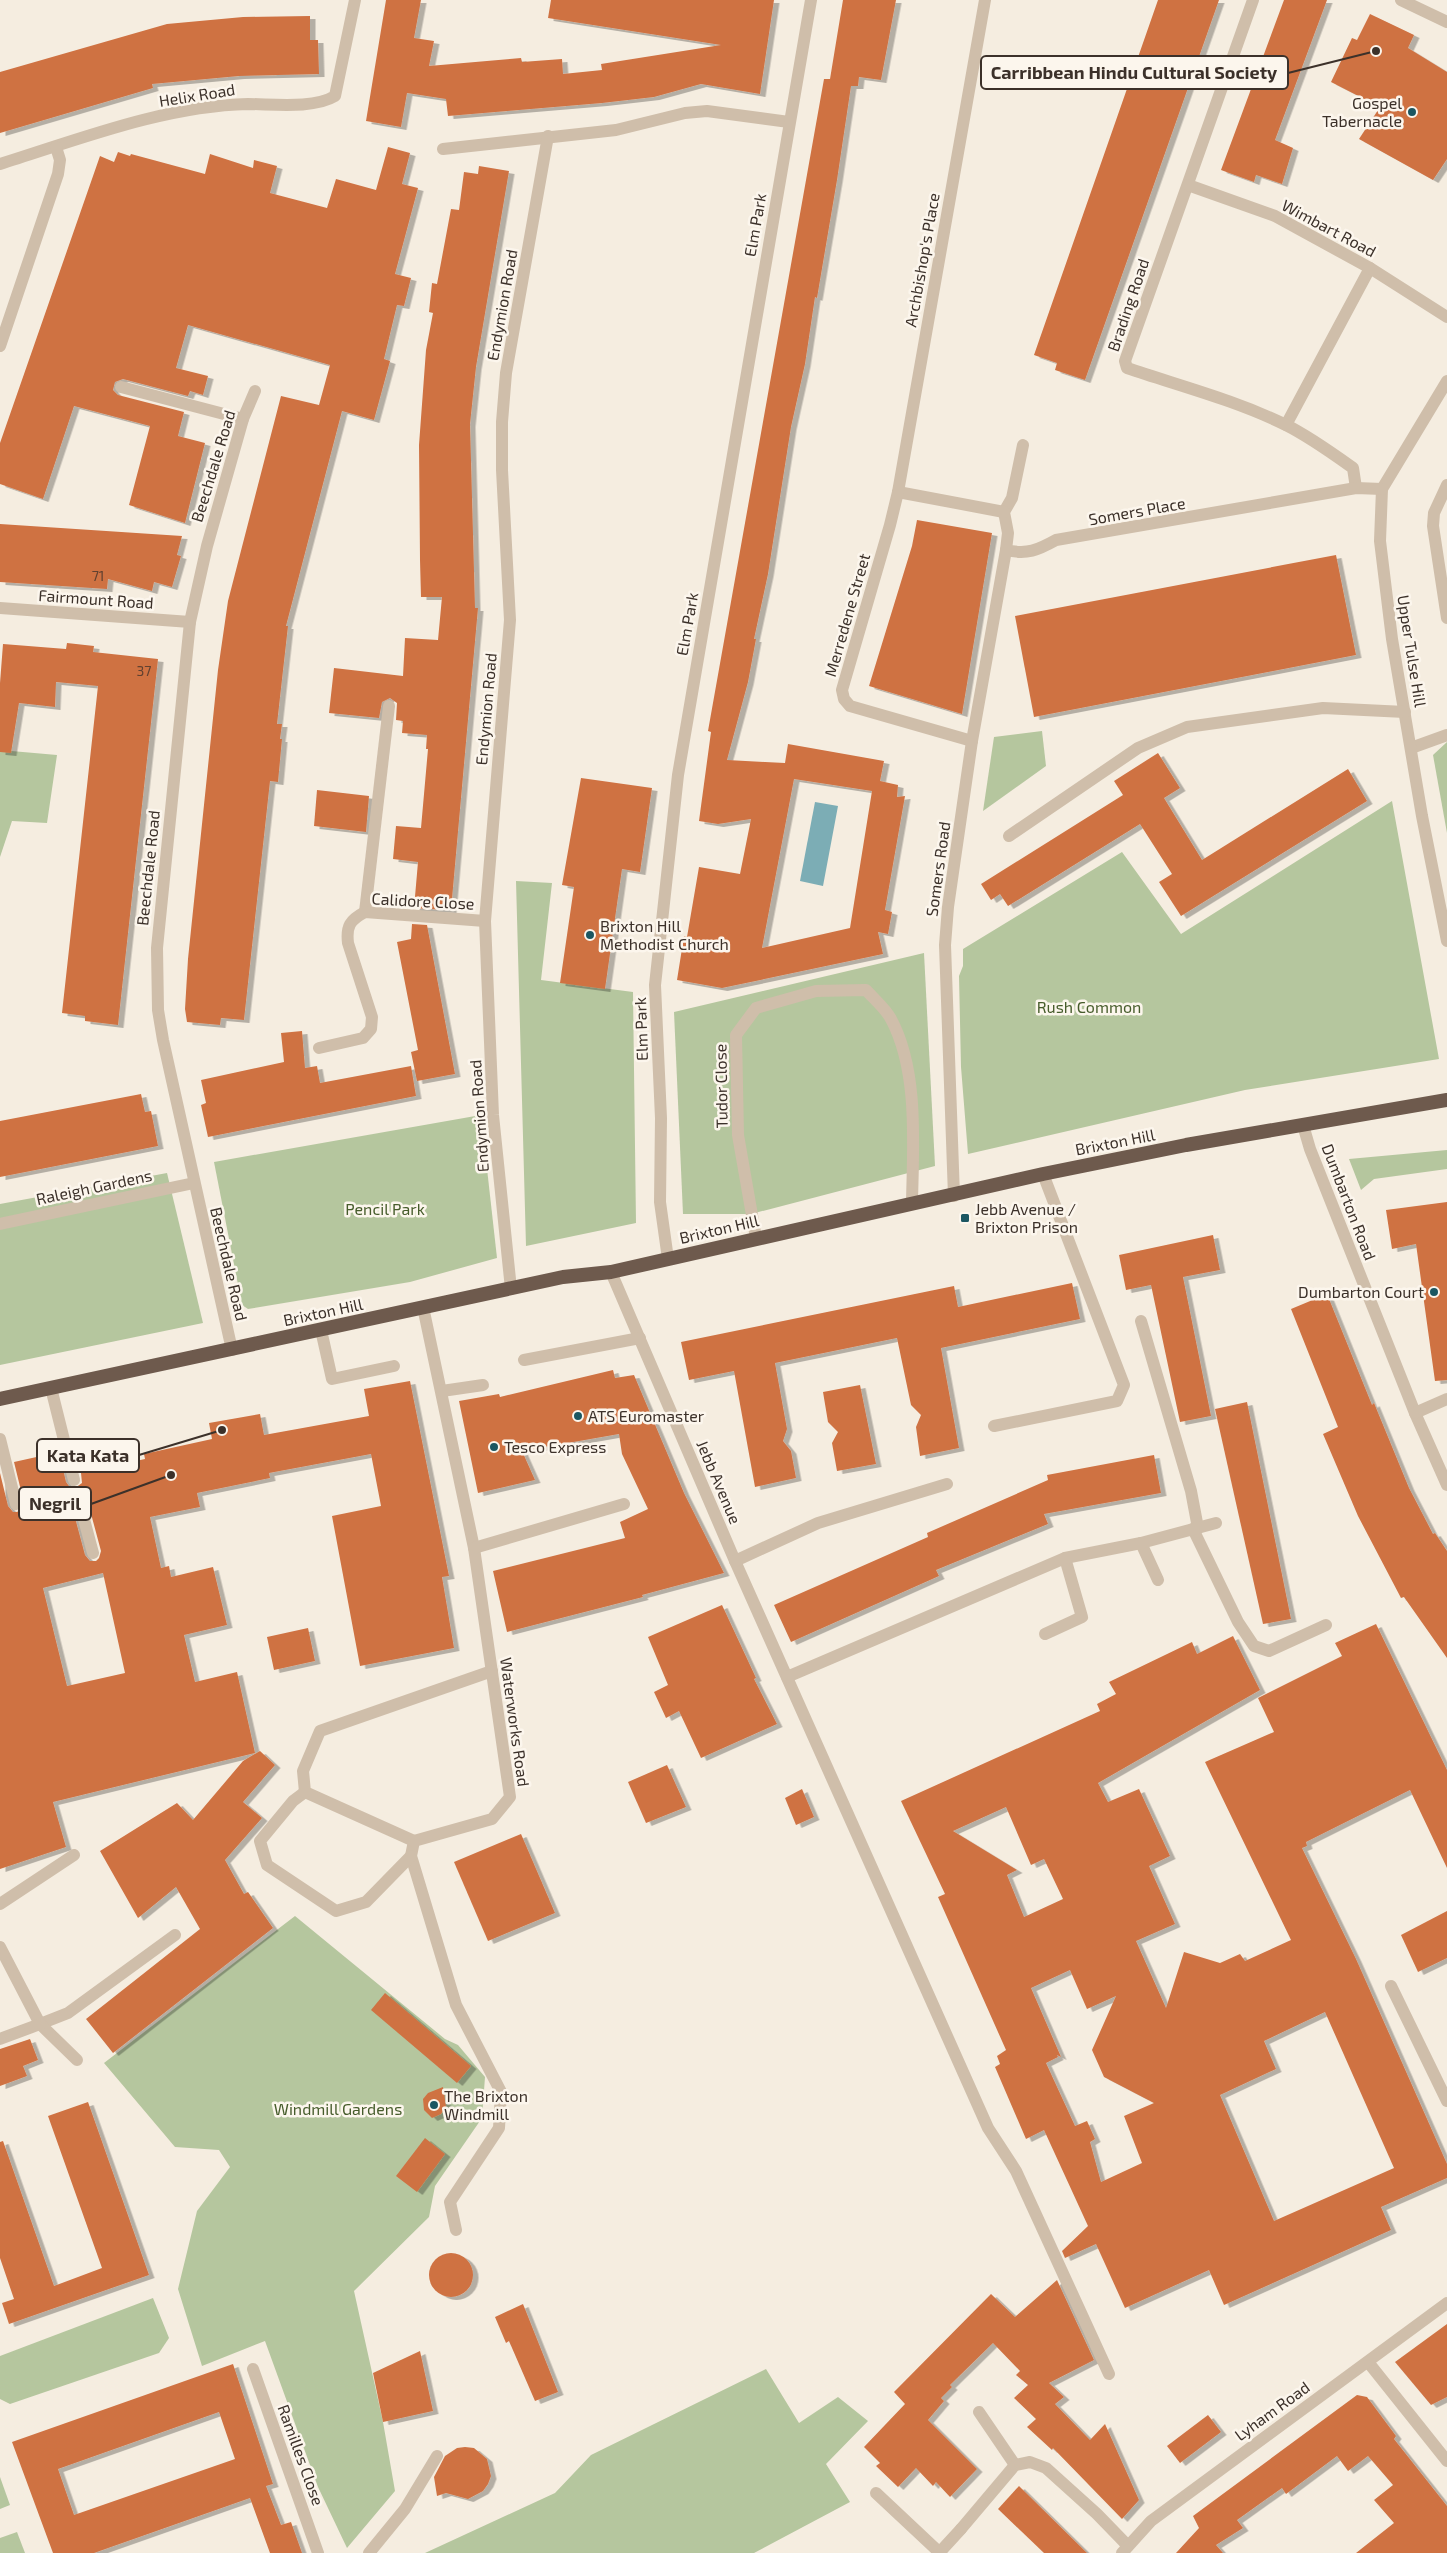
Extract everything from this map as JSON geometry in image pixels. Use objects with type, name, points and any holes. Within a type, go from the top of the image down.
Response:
[{"type":"highway","name":"Brixton Hill","points":[[0,1399],[563,1277],[611,1272],[756,1238],[954,1196],[1044,1174],[1447,1100]]},
{"type":"street","name":"Helix Road","points":[[0,164],[182,111],[220,105],[285,105],[327,101],[335,96],[355,0]]},
{"type":"street","name":"Elm Park","points":[[668,1259],[660,1202],[661,1118],[656,976],[678,775],[811,0]]},
{"type":"street","name":"Archbishop's Place","points":[[890,526],[898,492],[985,0]]},
{"type":"street","name":"Brading Road","points":[[1253,0],[1125,361],[1127,368],[1222,399],[1286,425],[1330,451],[1354,468],[1356,488]]},
{"type":"street","points":[[1401,0],[1447,22]]},
{"type":"street","points":[[443,149],[616,130],[685,113],[700,112],[789,122]]},
{"type":"street","name":"Endymion Road","points":[[511,1289],[493,1115],[485,920],[510,620],[502,470],[502,422],[506,373],[548,136]]},
{"type":"street","points":[[0,346],[58,174],[60,160],[56,147]]},
{"type":"street","name":"Wimbart Road","points":[[1188,185],[1275,216],[1370,268],[1447,317]]},
{"type":"street","points":[[1286,425],[1370,268]]},
{"type":"street","name":"Upper Tulse Hill","points":[[1447,381],[1382,489],[1380,541],[1392,639],[1422,816],[1447,941]]},
{"type":"street","points":[[121,387],[243,419]]},
{"type":"street","name":"Beechdale Road","points":[[232,1350],[163,1040],[156,979],[157,948],[190,622],[207,546],[243,419],[255,391]]},
{"type":"street","points":[[1006,550],[1008,533],[1004,512],[1012,498],[1023,445]]},
{"type":"street","points":[[1447,485],[1434,513],[1434,526],[1447,618]]},
{"type":"street","name":"Somers Place","points":[[1006,550],[1021,554],[1035,552],[1056,540],[1356,488],[1382,489]]},
{"type":"street","points":[[898,492],[1004,512]]},
{"type":"street","name":"Merredene Street","points":[[890,526],[842,690],[844,699],[850,706],[972,740]]},
{"type":"street","name":"Somers Road","points":[[954,1196],[945,945],[948,907],[972,740],[1006,550]]},
{"type":"street","name":"Fairmount Road","points":[[0,608],[190,622]]},
{"type":"street","points":[[365,912],[390,706]]},
{"type":"street","points":[[1009,836],[1138,748],[1187,726],[1323,708],[1405,712]]},
{"type":"street","points":[[1411,748],[1447,735]]},
{"type":"street","name":"Calidore Close","points":[[319,1048],[363,1038],[371,1029],[372,1016],[348,943],[347,930],[353,919],[365,912],[485,920]]},
{"type":"street","name":"Tudor Close","points":[[756,1238],[738,1135],[736,1035],[756,1008],[816,991],[866,990],[891,1018],[907,1059],[911,1112],[912,1204]]},
{"type":"street","name":"Dumbarton Road","points":[[1304,1125],[1322,1177],[1415,1413],[1447,1485]]},
{"type":"street","points":[[994,1426],[1117,1401],[1124,1385],[1044,1174]]},
{"type":"street","name":"Raleigh Gardens","points":[[0,1224],[194,1183]]},
{"type":"street","name":"Jebb Avenue","points":[[611,1272],[735,1561],[988,2128],[1016,2171],[1109,2374]]},
{"type":"street","name":"Waterworks Road","points":[[414,1841],[492,1819],[510,1797],[474,1548],[423,1308]]},
{"type":"street","points":[[1141,1321],[1191,1491],[1196,1529],[1238,1622],[1254,1646],[1269,1651],[1326,1625]]},
{"type":"street","points":[[321,1330],[332,1379],[394,1366]]},
{"type":"street","points":[[524,1360],[640,1338]]},
{"type":"street","points":[[442,1391],[483,1385]]},
{"type":"street","points":[[51,1388],[74,1480]]},
{"type":"street","points":[[1415,1413],[1447,1399]]},
{"type":"street","points":[[0,1439],[16,1504]]},
{"type":"street","points":[[735,1561],[818,1523],[947,1484]]},
{"type":"street","points":[[474,1548],[624,1504]]},
{"type":"street","points":[[82,1512],[93,1553]]},
{"type":"street","points":[[787,1677],[1065,1558],[1141,1543],[1216,1523]]},
{"type":"street","points":[[1141,1543],[1158,1580]]},
{"type":"street","points":[[1045,1634],[1082,1617],[1065,1558]]},
{"type":"street","points":[[305,1792],[303,1771],[320,1731],[492,1671]]},
{"type":"street","points":[[305,1792],[414,1841],[411,1856],[456,2005],[501,2092],[499,2128],[450,2202],[456,2230]]},
{"type":"street","points":[[305,1792],[293,1801],[260,1841],[267,1865],[336,1911],[366,1902],[411,1856]]},
{"type":"street","points":[[0,1904],[74,1855]]},
{"type":"street","points":[[0,2039],[68,2013],[175,1935]]},
{"type":"street","points":[[0,1947],[40,2024],[77,2060]]},
{"type":"street","points":[[1391,1986],[1447,2101]]},
{"type":"street","name":"Lyham Road","points":[[1125,2550],[1159,2515],[1447,2302]]},
{"type":"street","points":[[1368,2362],[1447,2461]]},
{"type":"street","name":"Ramilles Close","points":[[253,2369],[318,2553]]},
{"type":"street","points":[[979,2412],[1015,2465]]},
{"type":"street","points":[[369,2553],[405,2509],[437,2456]]},
{"type":"street","points":[[876,2493],[940,2553],[1015,2465],[1030,2462],[1046,2468],[1097,2514],[1125,2550]]},
{"type":"green space","points":[[1042,731],[1046,766],[983,811],[994,737]]},
{"type":"green space","points":[[1447,742],[1447,833],[1433,755]]},
{"type":"green space","points":[[0,750],[57,755],[47,823],[12,821],[0,857]]},
{"type":"green space","name":"Rush Common","points":[[1392,801],[1439,1059],[1245,1090],[968,1154],[961,1067],[959,976],[963,966],[963,949],[1122,852],[1181,934]]},
{"type":"green space","points":[[516,881],[552,883],[541,980],[633,992],[636,1223],[526,1246]]},
{"type":"green space","points":[[924,953],[935,1166],[751,1214],[683,1214],[674,1012]]},
{"type":"green space","name":"Pencil Park","points":[[481,1115],[497,1258],[410,1282],[248,1309],[242,1305],[214,1162]]},
{"type":"green space","points":[[1447,1150],[1447,1169],[1374,1179],[1361,1190],[1349,1159]]},
{"type":"green space","points":[[167,1173],[203,1323],[0,1365],[0,1204]]},
{"type":"green space","name":"Windmill Gardens","points":[[295,1916],[445,2039],[458,2045],[485,2077],[482,2118],[435,2186],[429,2217],[354,2291],[383,2422],[395,2491],[347,2548],[318,2487],[265,2341],[202,2366],[178,2289],[197,2211],[230,2167],[219,2150],[175,2147],[104,2063]]},
{"type":"green space","points":[[153,2298],[169,2338],[159,2353],[10,2404],[0,2399],[0,2356]]},
{"type":"green space","points":[[766,2369],[799,2423],[838,2397],[868,2421],[826,2464],[850,2502],[754,2553],[425,2553],[555,2493],[591,2455]]},
{"type":"green space","points":[[0,2477],[10,2505],[0,2509]]},
{"type":"green space","points":[[17,2532],[25,2553],[0,2553],[0,2538]]},
{"type":"water","points":[[815,802],[838,806],[823,886],[800,881]]},
{"type":"building","points":[[386,0],[421,0],[414,38],[434,41],[429,66],[521,58],[522,62],[562,59],[563,74],[602,70],[601,64],[721,45],[548,18],[551,0],[774,0],[760,94],[701,84],[654,97],[448,116],[446,99],[407,93],[401,127],[366,121]]},
{"type":"building","points":[[843,0],[896,0],[881,80],[859,77],[858,86],[851,86],[817,298],[815,297],[805,364],[791,427],[768,574],[754,639],[756,639],[748,682],[727,760],[785,763],[788,744],[884,761],[880,781],[898,785],[897,797],[905,796],[885,910],[892,912],[888,934],[878,932],[883,954],[722,988],[677,980],[684,936],[687,937],[699,867],[740,874],[751,819],[718,824],[699,821],[711,732],[708,731],[824,79],[830,79]],"holes":[[[794,779],[872,791],[850,928],[762,948]]]},
{"type":"building","points":[[1158,0],[1219,0],[1085,380],[1055,370],[1057,363],[1034,355]]},
{"type":"building","points":[[1284,0],[1327,0],[1275,140],[1293,148],[1282,184],[1256,175],[1254,182],[1221,170]]},
{"type":"building","points":[[1370,14],[1414,35],[1408,48],[1447,72],[1447,159],[1433,180],[1359,139],[1380,107],[1331,82],[1352,38],[1357,40]]},
{"type":"building","points":[[310,16],[310,40],[318,40],[319,74],[239,76],[152,84],[153,88],[0,133],[0,72],[167,24],[243,17]]},
{"type":"building","points":[[388,147],[410,153],[402,184],[418,188],[395,274],[411,278],[404,306],[397,305],[384,359],[390,361],[374,420],[342,411],[286,626],[288,626],[277,724],[282,724],[278,782],[270,781],[244,1020],[221,1018],[220,1025],[187,1022],[185,1009],[188,959],[218,670],[228,601],[281,396],[319,405],[330,365],[188,325],[176,368],[208,376],[203,395],[190,391],[188,396],[123,379],[115,382],[113,390],[118,395],[184,412],[178,436],[205,443],[185,523],[129,505],[150,426],[74,406],[43,499],[0,484],[0,443],[100,156],[114,162],[118,152],[130,156],[131,154],[205,174],[210,154],[253,168],[254,160],[277,166],[270,193],[327,208],[336,179],[376,190]]},
{"type":"building","points":[[479,166],[509,171],[476,367],[470,424],[475,608],[478,608],[451,910],[414,908],[418,862],[393,859],[396,826],[421,828],[428,749],[426,749],[427,735],[402,733],[403,721],[396,720],[397,703],[390,698],[382,702],[379,718],[329,713],[334,668],[403,676],[405,638],[438,640],[442,597],[421,597],[419,445],[426,350],[433,313],[429,312],[432,283],[437,284],[451,209],[459,210],[464,172],[478,174]]},
{"type":"building","points":[[917,520],[992,533],[962,714],[869,686],[912,546]]},
{"type":"building","points":[[0,524],[182,536],[177,555],[181,556],[172,587],[154,582],[152,591],[108,579],[107,589],[0,582]]},
{"type":"building","points":[[1336,555],[1356,655],[1034,717],[1015,616]]},
{"type":"building","points":[[67,643],[94,646],[93,652],[158,659],[118,1025],[85,1021],[85,1016],[62,1013],[98,686],[56,682],[55,707],[19,703],[11,753],[0,752],[0,683],[3,644],[66,649]]},
{"type":"building","points":[[1158,753],[1180,788],[1164,798],[1202,860],[1348,769],[1367,801],[1181,916],[1159,882],[1172,874],[1140,824],[1008,906],[1000,894],[991,900],[981,884],[1123,795],[1114,781]]},
{"type":"building","points":[[581,778],[652,788],[640,872],[622,869],[605,989],[560,983],[574,887],[562,885]]},
{"type":"building","points":[[317,790],[369,796],[366,832],[314,826]]},
{"type":"building","points":[[412,924],[427,925],[455,1074],[417,1081],[411,1052],[418,1050],[397,942],[411,939]]},
{"type":"building","points":[[302,1031],[305,1068],[317,1066],[320,1083],[411,1066],[416,1096],[208,1137],[201,1105],[206,1103],[201,1080],[284,1062],[281,1033]]},
{"type":"building","points":[[141,1094],[145,1112],[151,1111],[158,1146],[0,1177],[0,1121]]},
{"type":"building","name":"Dumbarton Court","points":[[1447,1202],[1447,1380],[1435,1381],[1416,1244],[1392,1249],[1386,1210]]},
{"type":"building","points":[[1213,1235],[1220,1270],[1183,1277],[1211,1416],[1180,1422],[1151,1285],[1126,1290],[1119,1255]]},
{"type":"building","points":[[1072,1283],[1080,1319],[941,1348],[959,1448],[920,1456],[916,1427],[921,1415],[911,1405],[897,1338],[775,1363],[787,1429],[783,1441],[791,1451],[796,1478],[755,1487],[734,1371],[689,1380],[681,1342],[954,1286],[958,1307]]},
{"type":"building","points":[[1327,1294],[1372,1405],[1374,1403],[1409,1488],[1433,1534],[1435,1533],[1447,1551],[1447,1658],[1404,1597],[1401,1598],[1358,1516],[1323,1434],[1338,1427],[1291,1309]]},
{"type":"building","points":[[613,1370],[615,1378],[634,1375],[684,1493],[724,1573],[642,1595],[643,1597],[507,1632],[493,1571],[625,1538],[620,1522],[648,1509],[622,1454],[619,1434],[522,1451],[535,1480],[478,1493],[459,1401],[499,1394],[500,1397]]},
{"type":"building","points":[[410,1381],[449,1576],[442,1577],[454,1648],[360,1666],[332,1516],[381,1506],[371,1454],[269,1473],[270,1478],[197,1493],[200,1507],[150,1517],[161,1568],[169,1566],[171,1577],[213,1567],[227,1625],[184,1635],[195,1682],[237,1672],[255,1753],[53,1802],[66,1847],[0,1869],[0,1473],[8,1506],[13,1512],[17,1512],[22,1509],[24,1503],[14,1462],[59,1452],[66,1482],[69,1486],[75,1488],[82,1483],[81,1473],[145,1459],[144,1454],[212,1439],[209,1423],[260,1414],[264,1435],[369,1416],[364,1389]],"holes":[[[79,1504],[85,1504],[90,1510],[101,1551],[96,1561],[90,1561],[85,1555],[74,1514]],[[103,1573],[125,1673],[67,1686],[43,1588]]]},
{"type":"building","points":[[860,1385],[876,1464],[837,1471],[832,1443],[838,1432],[828,1422],[823,1392]]},
{"type":"building","points":[[1247,1402],[1291,1619],[1263,1624],[1215,1409]]},
{"type":"building","points":[[1154,1455],[1161,1493],[1044,1514],[1048,1524],[936,1570],[939,1576],[791,1642],[774,1605],[928,1537],[927,1533],[1048,1480],[1047,1475]]},
{"type":"building","points":[[722,1605],[756,1678],[754,1679],[777,1724],[701,1758],[679,1711],[666,1718],[654,1692],[668,1685],[648,1637]]},
{"type":"building","points":[[1376,1624],[1447,1770],[1447,1868],[1410,1790],[1306,1842],[1307,1846],[1302,1848],[1356,1959],[1447,2164],[1447,2178],[1381,2207],[1391,2230],[1224,2305],[1209,2270],[1125,2308],[1096,2244],[1065,2258],[1062,2251],[1088,2226],[1044,2130],[1026,2139],[995,2067],[1000,2064],[997,2056],[1006,2050],[938,1897],[945,1894],[901,1801],[1100,1711],[1097,1704],[1116,1694],[1109,1682],[1192,1642],[1197,1654],[1233,1636],[1260,1690],[1098,1783],[1108,1802],[1139,1789],[1170,1856],[1149,1866],[1175,1924],[1136,1941],[1166,2008],[1184,1952],[1220,1963],[1240,1954],[1245,1961],[1291,1940],[1205,1762],[1274,1732],[1258,1698],[1342,1656],[1335,1643]],"holes":[[[1006,1807],[1031,1865],[1044,1859],[1063,1899],[1024,1917],[1007,1875],[1017,1870],[953,1831]],[[1070,1970],[1087,2009],[1116,1996],[1092,2050],[1104,2077],[1154,2103],[1124,2116],[1142,2163],[1101,2182],[1090,2142],[1095,2139],[1087,2121],[1075,2126],[1046,2063],[1058,2057],[1057,2055],[1061,2057],[1031,1988]],[[1325,2012],[1394,2168],[1274,2221],[1220,2095],[1276,2069],[1264,2041]]]},
{"type":"building","points":[[308,1628],[315,1661],[274,1670],[267,1637]]},
{"type":"building","points":[[260,1751],[275,1765],[243,1802],[262,1818],[225,1860],[244,1894],[248,1892],[273,1928],[113,2053],[86,2019],[200,1929],[176,1887],[138,1918],[100,1851],[177,1803],[193,1820],[243,1761]]},
{"type":"building","points":[[667,1765],[686,1807],[646,1823],[628,1782]]},
{"type":"building","points":[[802,1789],[814,1817],[796,1825],[785,1798]]},
{"type":"building","points":[[521,1834],[555,1913],[488,1941],[454,1862]]},
{"type":"building","points":[[1447,1911],[1447,1958],[1418,1972],[1401,1935]]},
{"type":"building","points":[[385,1993],[471,2066],[457,2083],[371,2010]]},
{"type":"building","points":[[30,2039],[38,2060],[23,2066],[27,2076],[0,2086],[0,2049]]},
{"type":"building","name":"The Brixton Windmill","points":[[443,2087],[446,2107],[441,2114],[432,2118],[424,2110],[423,2099],[428,2093]]},
{"type":"building","points":[[88,2102],[149,2275],[9,2324],[2,2303],[14,2299],[0,2258],[0,2142],[3,2141],[54,2286],[102,2268],[48,2116]]},
{"type":"building","points":[[425,2138],[445,2154],[417,2192],[396,2176]]},
{"type":"building","points":[[455,2253],[467,2259],[472,2266],[472,2284],[467,2291],[460,2296],[447,2297],[439,2294],[432,2287],[429,2271],[432,2263],[439,2256]]},
{"type":"building","points":[[1057,2280],[1094,2360],[1049,2383],[1064,2397],[1055,2404],[1090,2440],[1105,2424],[1139,2500],[1122,2519],[1053,2448],[1052,2450],[1027,2427],[1036,2419],[1014,2398],[1028,2385],[1016,2375],[1020,2371],[993,2343],[950,2385],[952,2387],[941,2398],[944,2401],[928,2420],[977,2469],[950,2497],[936,2482],[933,2486],[916,2468],[898,2487],[876,2466],[880,2463],[864,2447],[905,2404],[894,2392],[991,2294],[1015,2317]]},
{"type":"building","points":[[523,2304],[558,2392],[535,2401],[509,2341],[506,2343],[495,2317]]},
{"type":"building","points":[[1447,2324],[1447,2397],[1431,2405],[1395,2362]]},
{"type":"building","points":[[420,2351],[433,2411],[383,2422],[373,2373]]},
{"type":"building","points":[[233,2364],[273,2484],[266,2486],[281,2525],[291,2522],[302,2553],[270,2553],[250,2498],[94,2553],[53,2553],[12,2442]],"holes":[[[219,2412],[235,2459],[74,2515],[58,2469]]]},
{"type":"building","points":[[1357,2395],[1367,2397],[1396,2436],[1394,2439],[1447,2506],[1447,2553],[1356,2553],[1394,2523],[1374,2500],[1393,2485],[1368,2456],[1348,2471],[1337,2456],[1286,2494],[1282,2488],[1237,2520],[1243,2528],[1216,2545],[1223,2553],[1176,2553],[1199,2528],[1193,2516]]},
{"type":"building","points":[[1208,2415],[1221,2432],[1180,2463],[1167,2446]]},
{"type":"building","points":[[457,2448],[474,2448],[487,2459],[491,2476],[488,2484],[483,2491],[468,2499],[446,2493],[437,2496],[434,2477],[445,2456]]},
{"type":"building","points":[[1019,2486],[1087,2553],[1044,2553],[998,2509]]},
{"type":"place","name":"Carribbean Hindu Cultural Society","points":[[1376,51]]},
{"type":"place","name":"Gospel Tabernacle","points":[[1412,112]]},
{"type":"place","name":"Brixton Hill Methodist Church","points":[[590,935]]},
{"type":"place","name":"Jebb Avenue / Brixton Prison","points":[[965,1218]]},
{"type":"place","name":"Dumbarton Court","points":[[1434,1292]]},
{"type":"place","name":"ATS Euromaster","points":[[578,1416]]},
{"type":"place","name":"Kata Kata","points":[[222,1430]]},
{"type":"place","name":"Tesco Express","points":[[494,1447]]},
{"type":"place","name":"Negril","points":[[171,1475]]},
{"type":"place","name":"The Brixton Windmill","points":[[434,2105]]}]
